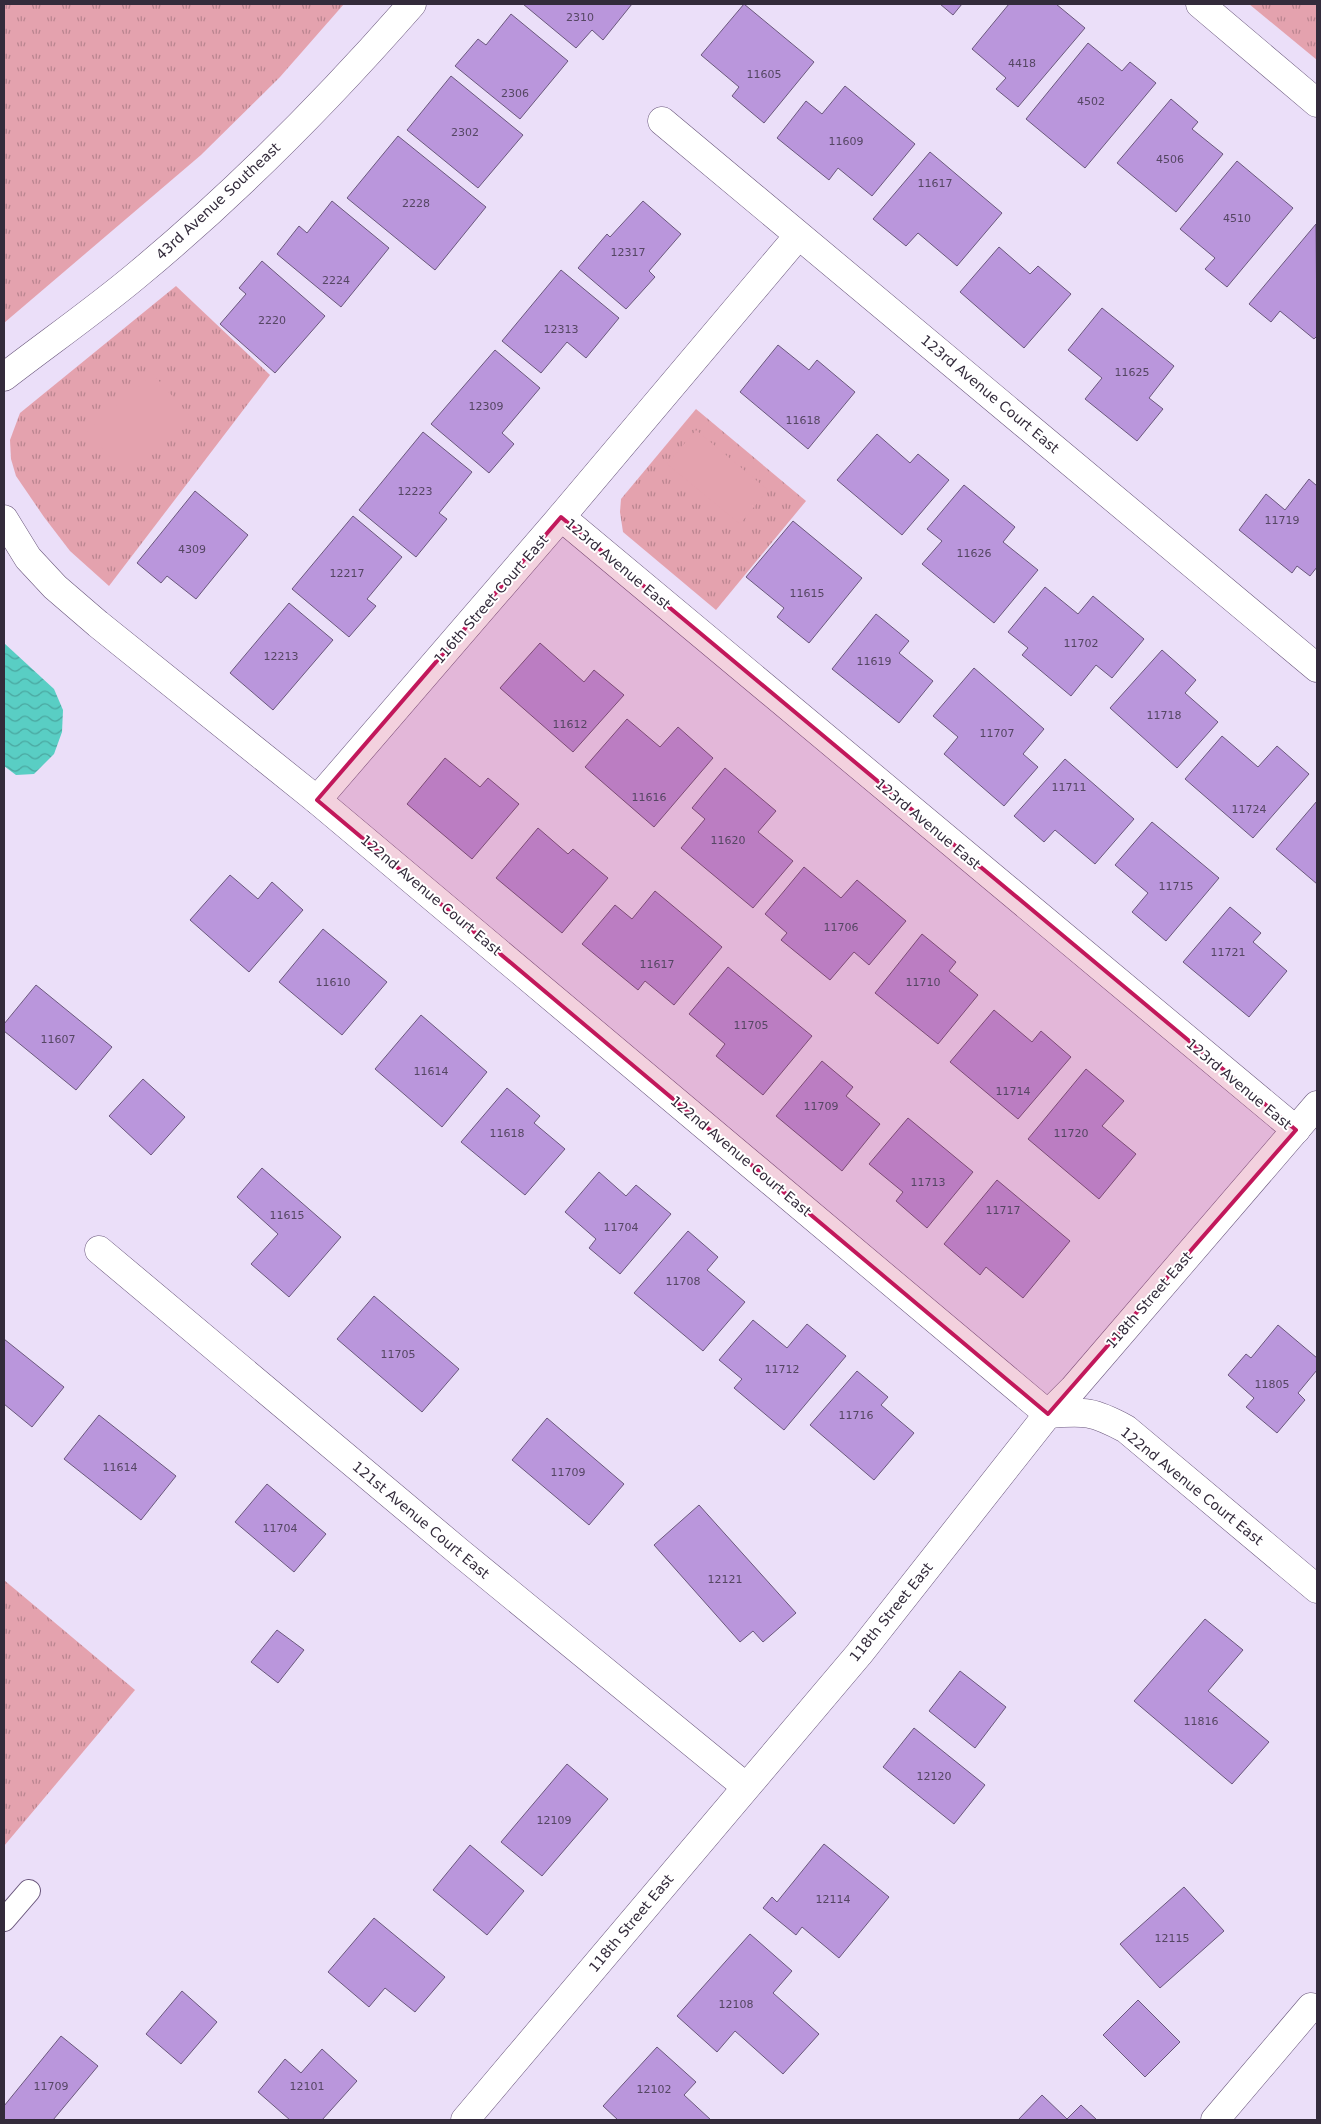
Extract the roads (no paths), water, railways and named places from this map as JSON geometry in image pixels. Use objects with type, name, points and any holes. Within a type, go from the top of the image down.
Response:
[{"type":"street","name":"43rd Avenue Southeast","points":[[4,377],[135,277],[207,214],[359,65],[412,4]]},
{"type":"street","points":[[1200,4],[1317,103]]},
{"type":"street","name":"123rd Avenue Court East","points":[[662,121],[1317,668]]},
{"type":"street","name":"116th Street Court East","points":[[317,800],[561,517],[798,236]]},
{"type":"street","name":"123rd Avenue East","points":[[561,517],[1296,1130]]},
{"type":"street","name":"122nd Avenue Court East","points":[[4,520],[28,558],[55,586],[98,624],[179,687],[317,800],[1048,1414],[1082,1411],[1103,1417],[1126,1429],[1317,1589]]},
{"type":"street","name":"118th Street East","points":[[465,2120],[745,1786],[859,1654],[1048,1414],[1073,1389],[1317,1105]]},
{"type":"street","name":"121st Avenue Court East","points":[[99,1250],[458,1551],[745,1786]]},
{"type":"street","points":[[1216,2120],[1311,2007]]},
{"type":"lane","points":[[4,1920],[29,1891]]},
{"type":"water","points":[[4,643],[54,689],[63,710],[62,732],[54,754],[34,774],[16,775],[4,766]]}]
